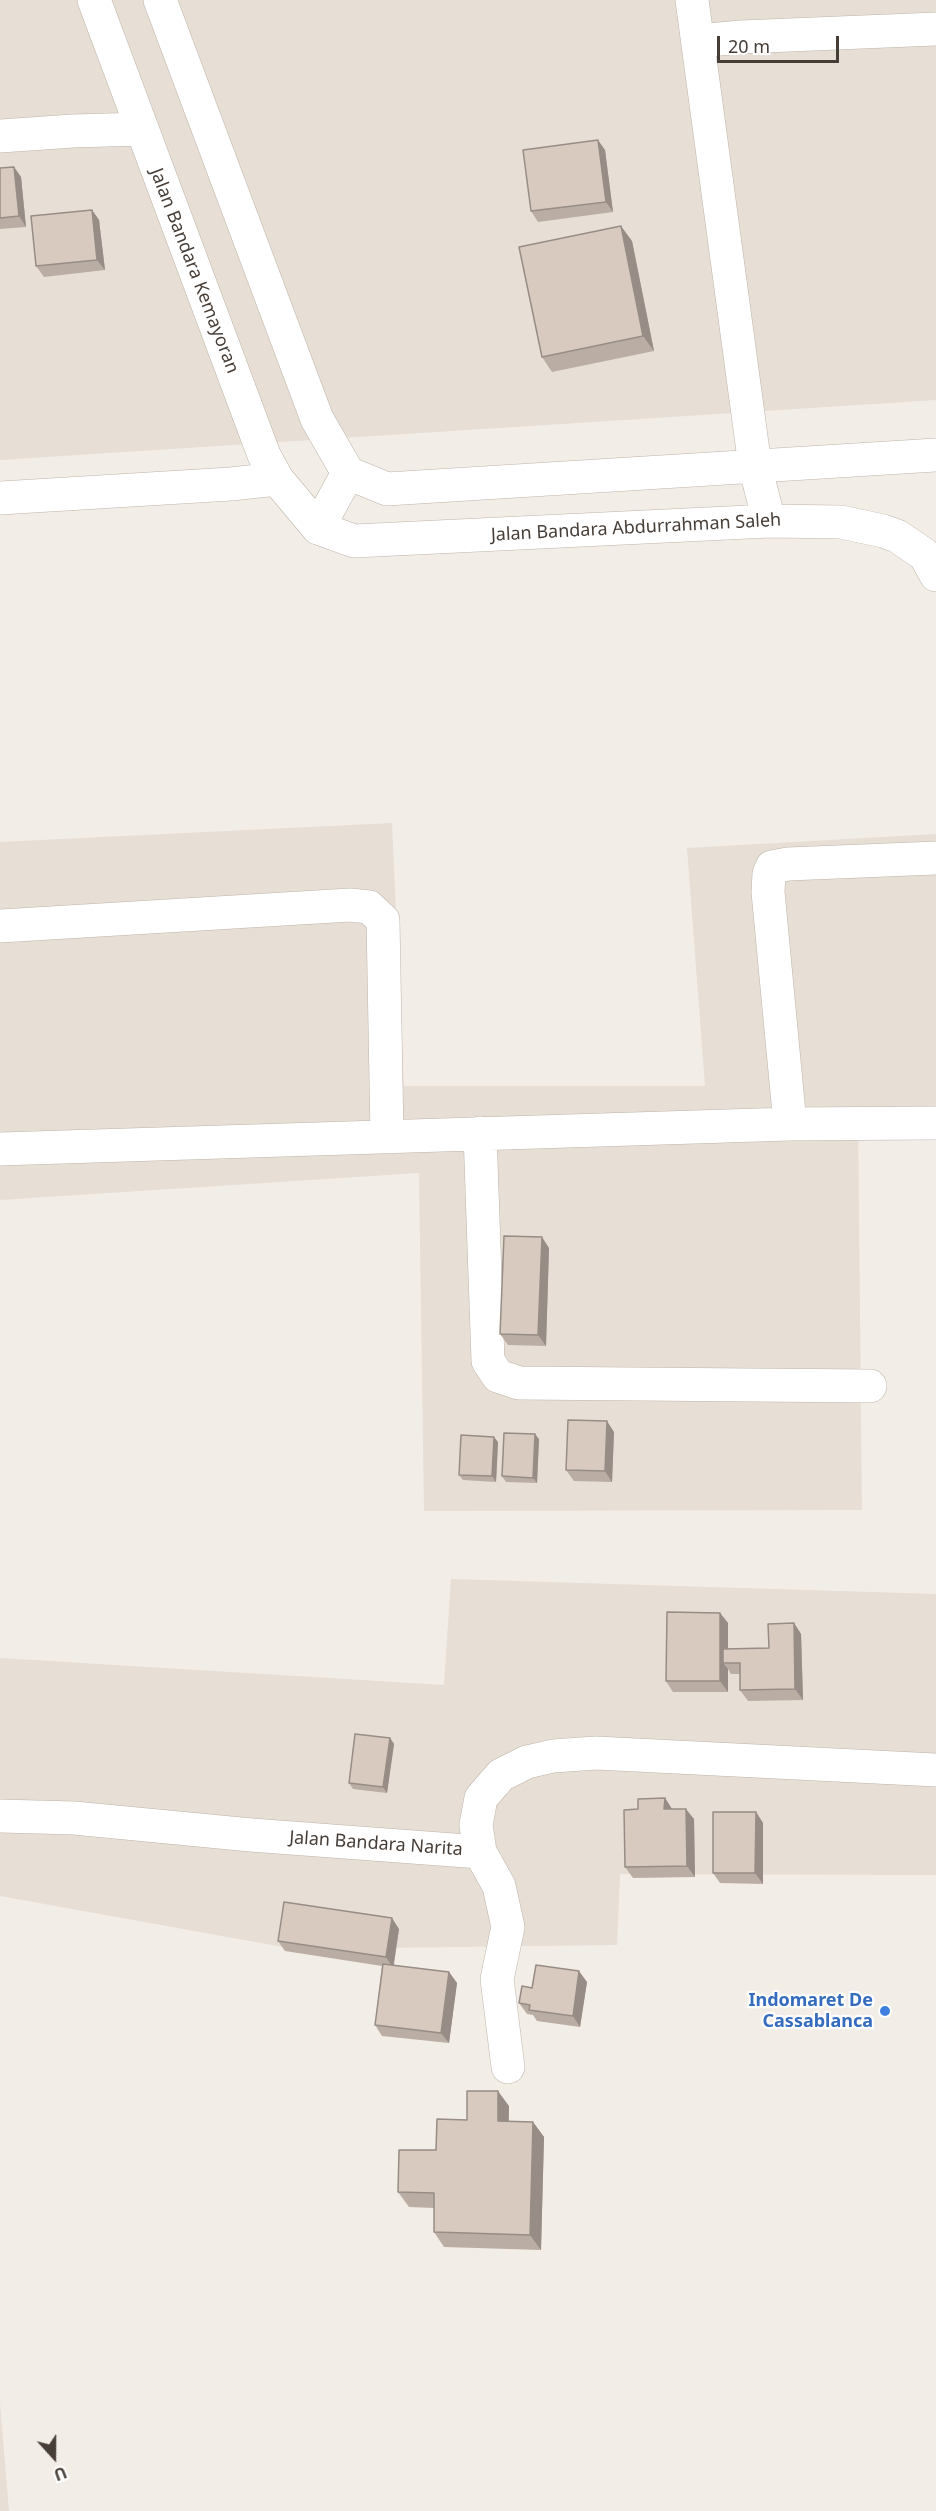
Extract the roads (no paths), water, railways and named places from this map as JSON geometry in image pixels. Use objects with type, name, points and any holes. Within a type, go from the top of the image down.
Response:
[{"type":"street","name":"Jalan Bandara Kemayoran","points":[[94,0],[264,455],[277,479],[318,528]]},
{"type":"street","points":[[160,0],[317,419],[348,473],[387,489],[936,455]]},
{"type":"street","points":[[692,0],[755,466],[769,521]]},
{"type":"street","points":[[698,41],[741,37],[936,29]]},
{"type":"street","points":[[0,136],[141,129]]},
{"type":"street","points":[[318,528],[348,473]]},
{"type":"street","points":[[0,498],[231,484],[277,479]]},
{"type":"street","name":"Jalan Bandara Abdurrahman Saleh","points":[[318,528],[354,541],[769,521],[841,522],[883,531],[914,546],[925,555],[936,575]]},
{"type":"street","points":[[790,1124],[768,892],[770,870],[772,867],[788,864],[936,858]]},
{"type":"street","points":[[0,926],[350,905],[369,907],[383,920],[387,1136]]},
{"type":"street","points":[[0,1149],[790,1124],[936,1123]]},
{"type":"street","points":[[480,1133],[488,1361],[498,1376],[519,1383],[870,1386]]},
{"type":"street","name":"Jalan Bandara Narita","points":[[7,1816],[74,1818],[252,1835],[480,1852],[476,1825],[481,1798],[501,1775],[527,1762],[553,1756],[596,1753],[936,1770]]},
{"type":"street","points":[[480,1852],[499,1886],[508,1927],[497,1979],[508,2067]]},
{"type":"place","name":"Indomaret De Cassablanca","points":[[885,2011]]}]
